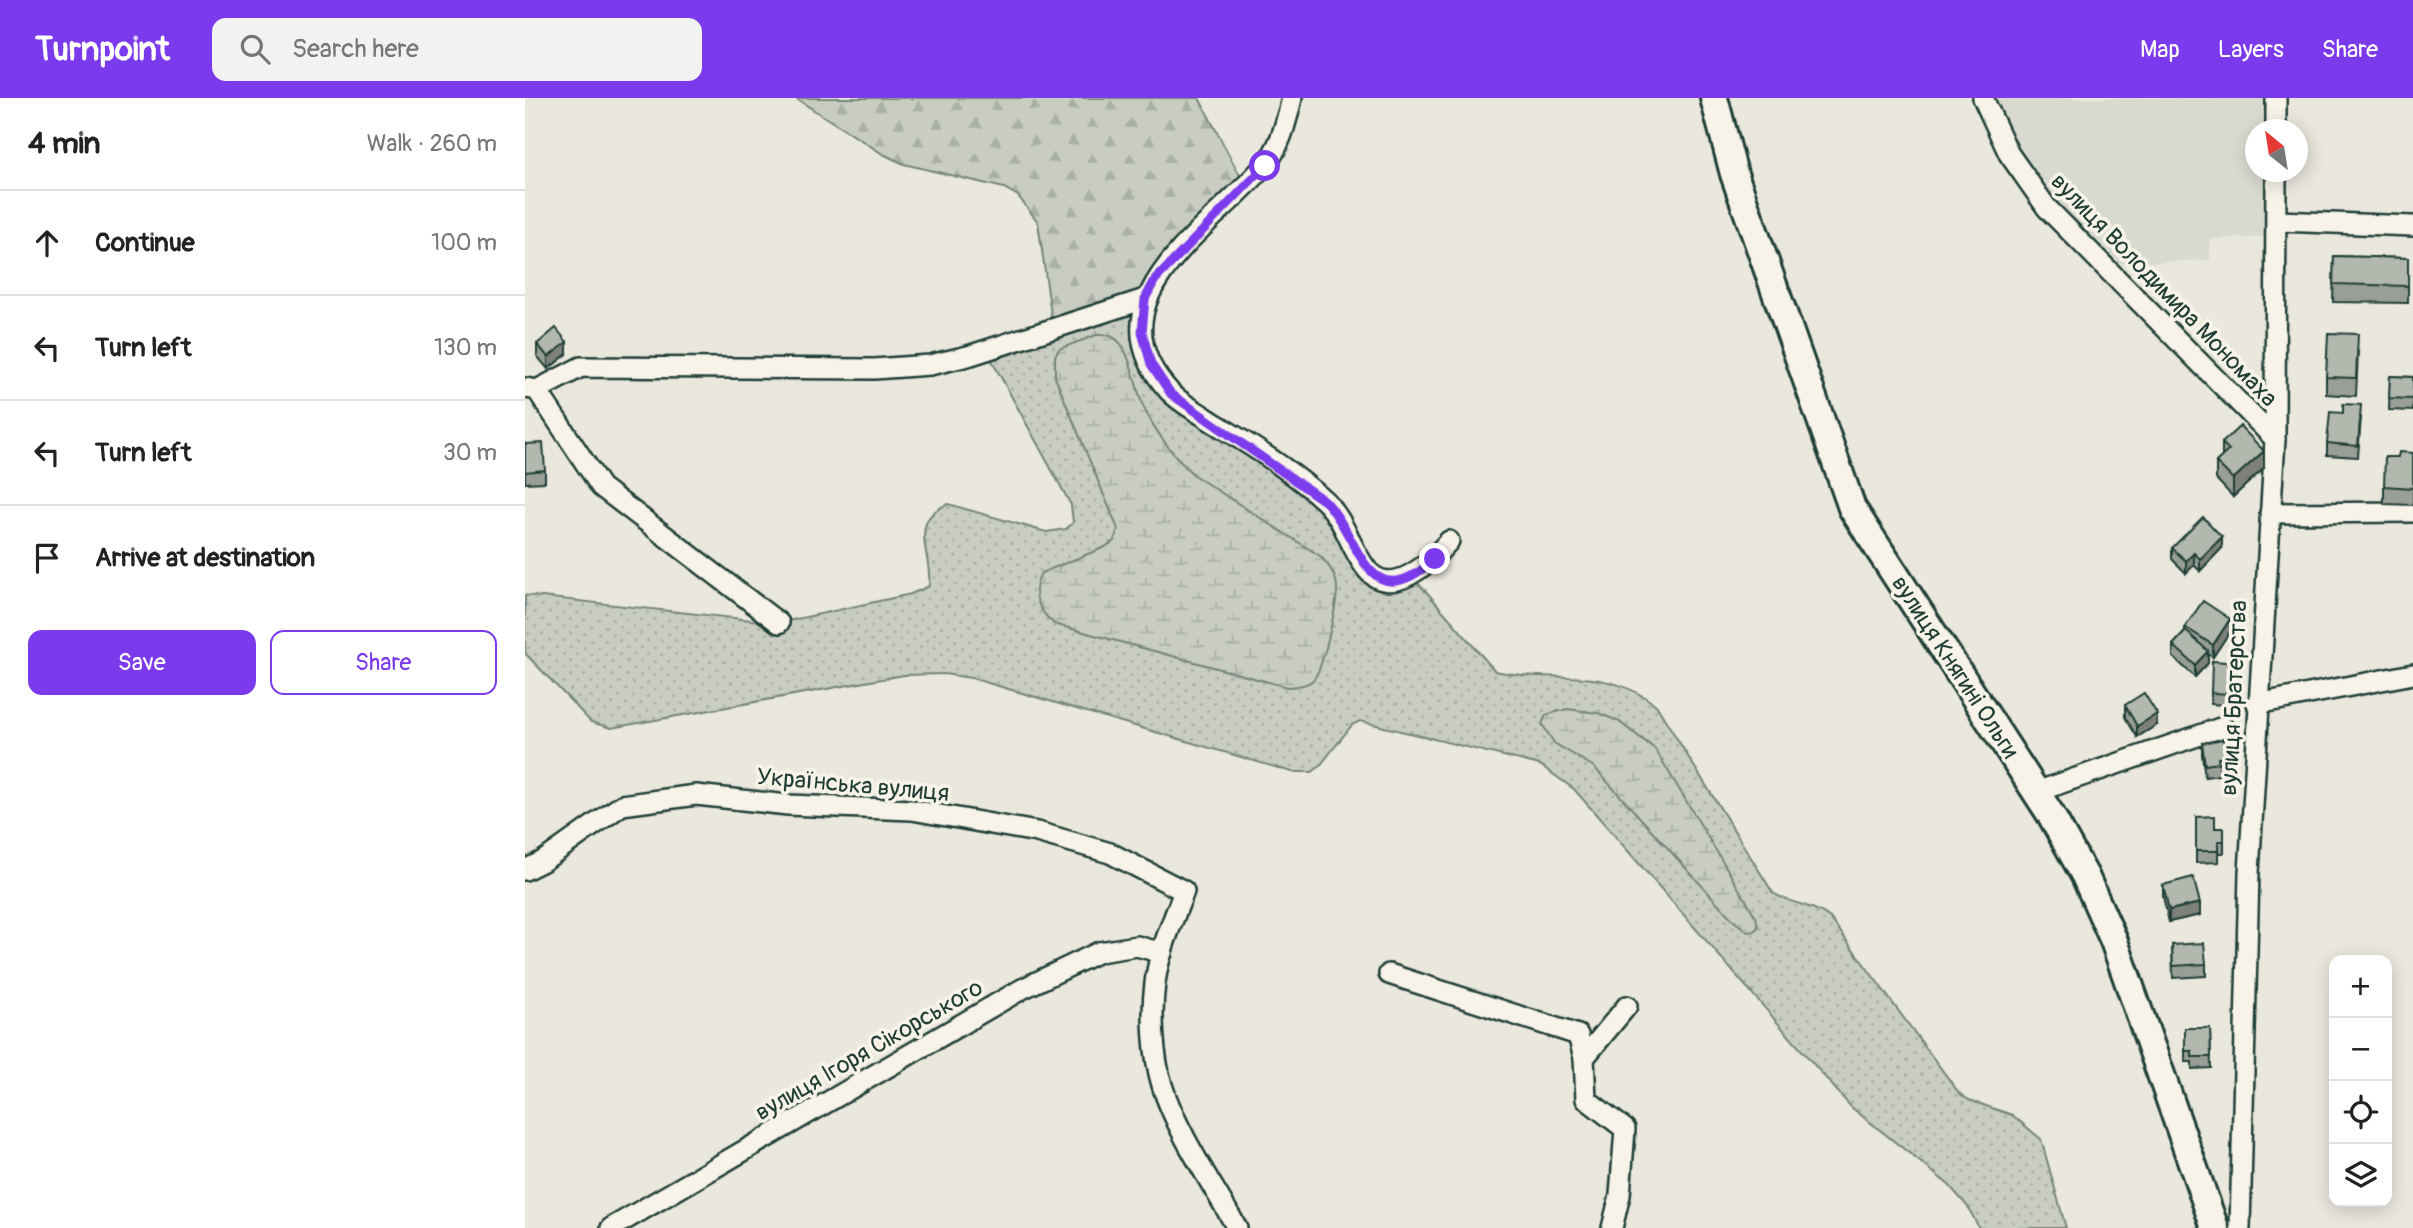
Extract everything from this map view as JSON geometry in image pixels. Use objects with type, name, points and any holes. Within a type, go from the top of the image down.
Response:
[{"type":"street","points":[[1292,98],[1284,130],[1265,166],[1155,280],[1145,299],[1142,314],[1151,364],[1165,386],[1188,406],[1314,490],[1338,513],[1360,560],[1372,575],[1383,579],[1409,576],[1421,571],[1449,541]]},
{"type":"street","name":"вулиця Княгині Ольги","points":[[1714,98],[1734,174],[1852,508],[2069,844],[2106,919],[2214,1228]]},
{"type":"street","name":"вулиця Володимира Мономаха","points":[[1983,98],[2009,154],[2047,208],[2275,439]]},
{"type":"street","points":[[2276,98],[2276,119]]},
{"type":"street","name":"вулиця Братерства","points":[[2240,1228],[2249,873],[2257,704],[2275,439],[2277,182]]},
{"type":"street","points":[[2277,220],[2413,226]]},
{"type":"street","points":[[779,623],[601,487],[531,389],[580,367],[874,369],[930,365],[968,356],[1145,299]]},
{"type":"street","points":[[2270,513],[2413,512]]},
{"type":"street","points":[[2257,704],[2413,674]]},
{"type":"street","points":[[2036,792],[2223,727]]},
{"type":"street","name":"Українська вулиця","points":[[525,870],[543,861],[622,804],[696,795],[788,805],[912,810],[1037,832],[1110,853],[1184,891],[1162,953]]},
{"type":"street","name":"вулиця Ігоря Сікорського","points":[[611,1228],[1022,989],[1099,953],[1137,946],[1162,953]]},
{"type":"street","points":[[1162,953],[1155,984],[1154,1022],[1162,1085],[1191,1147],[1237,1228]]},
{"type":"street","points":[[1389,974],[1578,1035],[1584,1058],[1586,1099],[1625,1129],[1620,1195],[1612,1228]]},
{"type":"street","points":[[1584,1058],[1627,1006]]},
{"type":"shaded area","points":[[1983,98],[2276,98],[2276,119],[2245,119],[2245,182],[2276,182],[2277,237],[2210,239],[2210,260],[2102,264],[2047,208]]},
{"type":"green space","points":[[795,98],[1199,98],[1245,185],[1145,299],[1053,329],[1038,222],[1018,196],[1004,188],[904,164],[883,154]]},
{"type":"green space","points":[[1145,299],[1159,378],[1314,490],[1365,568],[1409,576],[1424,589],[1495,671],[1617,684],[1637,692],[1656,705],[1773,893],[1817,910],[1830,918],[1959,1093],[1969,1100],[2012,1115],[2041,1139],[2066,1228],[1979,1228],[1968,1207],[1949,1185],[1851,1107],[1574,789],[1540,765],[1360,721],[1352,725],[1319,767],[1312,772],[1292,772],[971,678],[944,674],[904,675],[611,728],[591,722],[525,653],[525,595],[779,623],[911,594],[929,586],[925,529],[928,519],[935,511],[948,504],[1046,532],[1066,529],[1073,523],[1071,505],[986,350]]},
{"type":"green space","points":[[1096,335],[1107,335],[1122,345],[1148,416],[1166,444],[1195,476],[1320,556],[1332,571],[1337,589],[1332,622],[1321,664],[1310,682],[1287,687],[1054,624],[1040,607],[1036,588],[1041,573],[1105,547],[1114,541],[1118,529],[1055,377],[1055,356],[1059,349]]},
{"type":"green space","points":[[1567,709],[1598,713],[1618,721],[1655,749],[1756,917],[1758,927],[1754,931],[1748,932],[1733,920],[1594,767],[1554,743],[1542,724],[1546,715]]},
{"type":"building","points":[[2334,256],[2408,258],[2408,286],[2333,284]]},
{"type":"building","points":[[556,328],[567,342],[548,357],[537,344]]},
{"type":"building","points":[[2328,333],[2358,334],[2356,378],[2326,377]]},
{"type":"building","points":[[2390,376],[2413,377],[2413,399],[2389,398]]},
{"type":"building","points":[[2343,404],[2361,405],[2358,446],[2327,443],[2330,412],[2343,413]]},
{"type":"building","points":[[2240,426],[2264,451],[2233,479],[2216,462],[2229,450],[2222,443]]},
{"type":"building","points":[[543,443],[545,470],[525,472],[525,444]]},
{"type":"building","points":[[2399,452],[2413,453],[2413,488],[2384,486],[2385,457],[2398,457]]},
{"type":"building","points":[[2203,517],[2222,537],[2200,559],[2194,553],[2186,561],[2172,548]]},
{"type":"building","points":[[2203,601],[2230,619],[2213,645],[2185,627]]},
{"type":"building","points":[[2186,631],[2208,651],[2195,665],[2173,645]]},
{"type":"building","points":[[2212,661],[2240,663],[2238,694],[2211,693]]},
{"type":"building","points":[[2144,693],[2157,714],[2137,726],[2125,705]]},
{"type":"building","points":[[2223,739],[2226,757],[2218,758],[2219,763],[2205,765],[2202,743]]},
{"type":"building","points":[[2215,816],[2215,828],[2224,828],[2224,841],[2218,841],[2218,851],[2196,851],[2196,817]]},
{"type":"building","points":[[2193,877],[2200,903],[2169,910],[2163,885]]},
{"type":"building","points":[[2204,943],[2206,964],[2173,966],[2172,945]]},
{"type":"building","points":[[2185,1028],[2210,1028],[2211,1057],[2192,1057],[2192,1051],[2185,1051]]},
{"type":"route","points":[[1265,166],[1155,280],[1145,299],[1142,314],[1142,332],[1151,364],[1171,394],[1314,490],[1338,513],[1360,560],[1372,575],[1383,579],[1409,576],[1421,571],[1435,559]]}]
